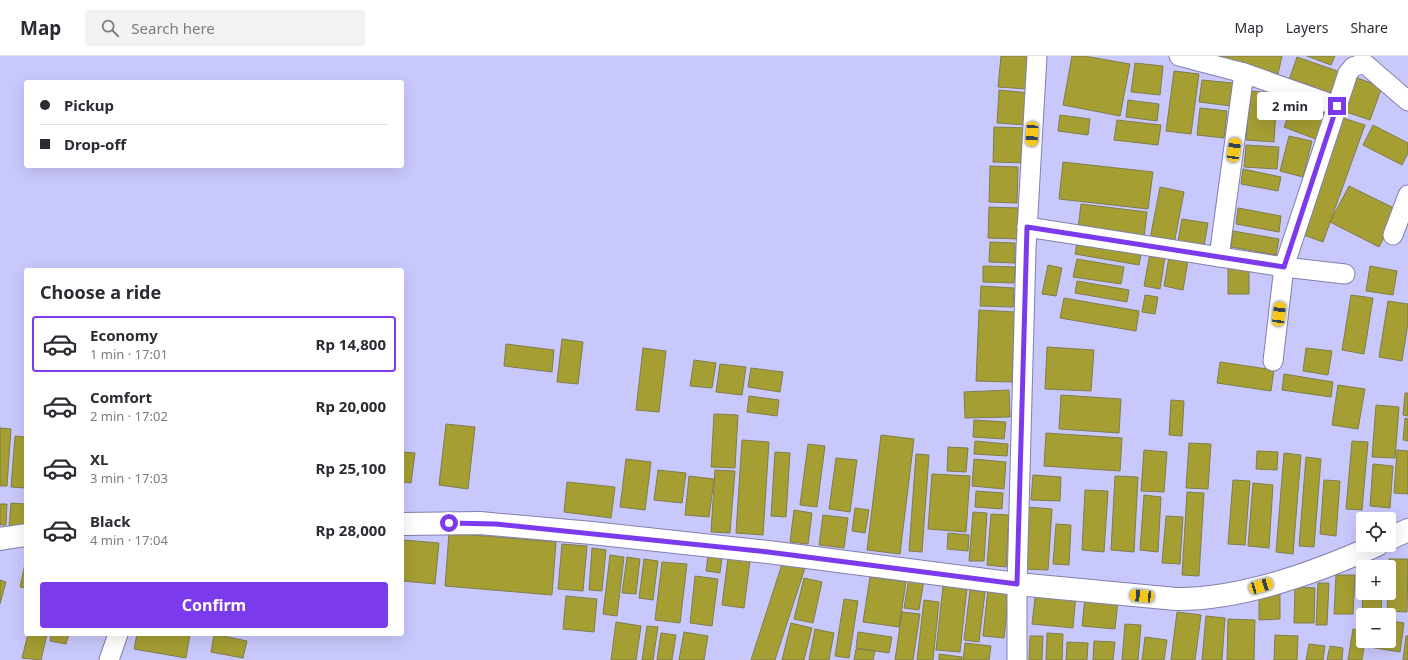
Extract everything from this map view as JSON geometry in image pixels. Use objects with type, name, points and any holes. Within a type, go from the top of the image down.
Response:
[{"type":"street","points":[[1017,660],[1017,584],[1027,227],[1037,56]]},
{"type":"street","points":[[1179,56],[1244,73],[1337,106]]},
{"type":"street","points":[[1273,361],[1284,267],[1348,73],[1353,66],[1364,64],[1408,101]]},
{"type":"street","points":[[1219,257],[1244,73]]},
{"type":"street","points":[[1393,235],[1408,195]]},
{"type":"street","points":[[1027,227],[1284,267],[1345,274]]},
{"type":"street","points":[[404,524],[480,523],[584,532],[768,552],[1017,584],[1176,600],[1195,600],[1247,591],[1316,569],[1359,552]]},
{"type":"street","points":[[1396,536],[1408,530]]},
{"type":"street","points":[[0,539],[24,535]]},
{"type":"street","points":[[109,660],[117,636]]},
{"type":"building","points":[[1001,56],[1030,56],[1027,89],[998,87]]},
{"type":"building","points":[[1072,56],[1084,56],[1130,64],[1120,116],[1063,105]]},
{"type":"building","points":[[1209,56],[1282,56],[1278,74],[1209,59]]},
{"type":"building","points":[[1307,56],[1335,56],[1331,65]]},
{"type":"building","points":[[1297,57],[1343,73],[1333,101],[1287,86]]},
{"type":"building","points":[[1135,63],[1163,66],[1160,95],[1131,92]]},
{"type":"building","points":[[1174,71],[1199,74],[1191,134],[1166,131]]},
{"type":"building","points":[[1355,77],[1382,87],[1370,120],[1343,111]]},
{"type":"building","points":[[1202,80],[1233,83],[1231,106],[1199,102]]},
{"type":"building","points":[[999,90],[1030,93],[1027,125],[997,123]]},
{"type":"building","points":[[1250,91],[1277,93],[1274,142],[1246,140]]},
{"type":"building","points":[[1128,100],[1159,104],[1157,121],[1126,117]]},
{"type":"building","points":[[1294,101],[1328,114],[1318,140],[1284,127]]},
{"type":"building","points":[[1200,108],[1227,111],[1224,138],[1197,135]]},
{"type":"building","points":[[1060,115],[1090,119],[1088,135],[1058,131]]},
{"type":"building","points":[[1340,117],[1365,125],[1323,242],[1298,233]]},
{"type":"building","points":[[1117,120],[1161,125],[1158,145],[1114,140]]},
{"type":"building","points":[[1373,125],[1408,143],[1408,153],[1402,165],[1363,145]]},
{"type":"building","points":[[994,127],[1029,128],[1027,163],[993,162]]},
{"type":"building","points":[[1289,136],[1312,141],[1303,177],[1280,171]]},
{"type":"building","points":[[1246,145],[1279,147],[1277,169],[1244,167]]},
{"type":"building","points":[[1063,162],[1153,172],[1148,209],[1059,199]]},
{"type":"building","points":[[990,166],[1018,167],[1017,203],[989,202]]},
{"type":"building","points":[[1243,169],[1281,177],[1278,191],[1241,184]]},
{"type":"building","points":[[1349,186],[1398,210],[1379,247],[1330,222]]},
{"type":"building","points":[[1160,187],[1184,192],[1174,244],[1150,239]]},
{"type":"building","points":[[1081,204],[1147,212],[1144,237],[1078,229]]},
{"type":"building","points":[[989,207],[1020,208],[1019,239],[988,238]]},
{"type":"building","points":[[1238,208],[1281,216],[1279,232],[1236,224]]},
{"type":"building","points":[[1182,219],[1208,223],[1204,246],[1178,241]]},
{"type":"building","points":[[1233,231],[1279,239],[1276,255],[1231,247]]},
{"type":"building","points":[[1078,237],[1142,248],[1139,265],[1075,254]]},
{"type":"building","points":[[990,242],[1015,243],[1015,263],[989,262]]},
{"type":"building","points":[[1151,248],[1166,251],[1160,289],[1144,286]]},
{"type":"building","points":[[1169,257],[1188,261],[1183,290],[1164,286]]},
{"type":"building","points":[[1077,259],[1124,267],[1121,284],[1073,277]]},
{"type":"building","points":[[1048,265],[1062,268],[1056,296],[1042,294]]},
{"type":"building","points":[[1228,265],[1249,265],[1249,294],[1228,294]]},
{"type":"building","points":[[983,266],[1015,267],[1014,283],[983,282]]},
{"type":"building","points":[[1370,266],[1397,271],[1393,295],[1366,291]]},
{"type":"building","points":[[1077,281],[1129,290],[1127,302],[1075,293]]},
{"type":"building","points":[[981,286],[1014,288],[1013,307],[980,306]]},
{"type":"building","points":[[1145,295],[1158,297],[1155,314],[1142,312]]},
{"type":"building","points":[[1351,295],[1373,298],[1364,354],[1342,350]]},
{"type":"building","points":[[1064,298],[1139,311],[1136,331],[1060,318]]},
{"type":"building","points":[[1388,301],[1408,304],[1408,323],[1402,361],[1379,357]]},
{"type":"building","points":[[979,310],[1015,312],[1012,382],[976,381]]},
{"type":"building","points":[[562,339],[583,342],[578,384],[557,382]]},
{"type":"building","points":[[506,344],[554,350],[552,372],[504,366]]},
{"type":"building","points":[[1047,347],[1094,350],[1091,391],[1045,389]]},
{"type":"building","points":[[643,348],[666,351],[659,412],[636,410]]},
{"type":"building","points":[[1306,348],[1332,351],[1328,375],[1303,371]]},
{"type":"building","points":[[694,360],[716,363],[712,388],[690,386]]},
{"type":"building","points":[[1220,362],[1274,370],[1271,391],[1217,383]]},
{"type":"building","points":[[720,364],[746,367],[742,395],[716,392]]},
{"type":"building","points":[[751,368],[783,372],[780,392],[748,387]]},
{"type":"building","points":[[1284,374],[1333,382],[1331,397],[1282,390]]},
{"type":"building","points":[[1338,385],[1365,389],[1358,429],[1332,425]]},
{"type":"building","points":[[1009,390],[1010,417],[965,418],[964,392]]},
{"type":"building","points":[[1405,393],[1408,393],[1408,416],[1403,415]]},
{"type":"building","points":[[1061,395],[1121,399],[1119,433],[1059,429]]},
{"type":"building","points":[[749,396],[779,400],[777,416],[747,412]]},
{"type":"building","points":[[1171,400],[1184,401],[1182,436],[1169,435]]},
{"type":"building","points":[[1376,405],[1399,407],[1395,458],[1372,457]]},
{"type":"building","points":[[714,414],[738,415],[735,468],[711,467]]},
{"type":"building","points":[[1405,418],[1408,419],[1408,441],[1403,440]]},
{"type":"building","points":[[974,420],[1006,422],[1004,439],[973,437]]},
{"type":"building","points":[[446,424],[475,427],[468,489],[439,485]]},
{"type":"building","points":[[0,428],[11,429],[7,486],[0,486]]},
{"type":"building","points":[[1046,433],[1122,438],[1120,471],[1044,466]]},
{"type":"building","points":[[881,435],[914,439],[900,554],[867,550]]},
{"type":"building","points":[[15,436],[24,437],[24,488],[11,487]]},
{"type":"building","points":[[742,440],[769,442],[763,535],[736,533]]},
{"type":"building","points":[[975,441],[1008,444],[1007,456],[974,454]]},
{"type":"building","points":[[1352,441],[1368,442],[1362,510],[1346,509]]},
{"type":"building","points":[[1189,443],[1211,444],[1208,489],[1186,488]]},
{"type":"building","points":[[808,444],[825,446],[817,507],[800,505]]},
{"type":"building","points":[[948,447],[968,448],[966,472],[947,471]]},
{"type":"building","points":[[1144,450],[1167,452],[1164,492],[1141,491]]},
{"type":"building","points":[[1397,450],[1408,451],[1408,494],[1394,493]]},
{"type":"building","points":[[1257,451],[1278,452],[1277,470],[1256,469]]},
{"type":"building","points":[[404,452],[415,453],[411,483],[404,482]]},
{"type":"building","points":[[775,452],[790,453],[786,517],[771,516]]},
{"type":"building","points":[[1284,453],[1301,455],[1293,554],[1276,552]]},
{"type":"building","points":[[916,454],[929,455],[922,552],[909,551]]},
{"type":"building","points":[[1306,457],[1321,459],[1314,547],[1299,546]]},
{"type":"building","points":[[836,458],[857,460],[850,512],[829,509]]},
{"type":"building","points":[[626,459],[651,462],[645,510],[620,507]]},
{"type":"building","points":[[974,459],[1006,462],[1004,489],[972,486]]},
{"type":"building","points":[[1373,464],[1393,466],[1390,508],[1370,506]]},
{"type":"building","points":[[658,470],[686,473],[682,503],[654,500]]},
{"type":"building","points":[[715,470],[735,471],[730,533],[711,532]]},
{"type":"building","points":[[932,474],[970,476],[966,532],[928,529]]},
{"type":"building","points":[[1033,475],[1061,477],[1060,501],[1031,500]]},
{"type":"building","points":[[689,476],[714,479],[709,517],[685,515]]},
{"type":"building","points":[[1115,476],[1138,477],[1134,552],[1111,550]]},
{"type":"building","points":[[1233,480],[1250,481],[1245,545],[1228,544]]},
{"type":"building","points":[[1324,480],[1340,481],[1336,536],[1320,534]]},
{"type":"building","points":[[567,482],[615,487],[611,518],[564,512]]},
{"type":"building","points":[[1253,483],[1273,485],[1269,548],[1248,546]]},
{"type":"building","points":[[1085,490],[1108,491],[1104,552],[1082,550]]},
{"type":"building","points":[[976,491],[1003,493],[1002,509],[975,507]]},
{"type":"building","points":[[1187,492],[1204,493],[1199,576],[1182,575]]},
{"type":"building","points":[[1144,495],[1161,497],[1158,552],[1140,550]]},
{"type":"building","points":[[11,503],[24,504],[24,527],[9,526]]},
{"type":"building","points":[[0,504],[7,504],[6,525],[0,525]]},
{"type":"building","points":[[1028,507],[1052,509],[1048,570],[1024,569]]},
{"type":"building","points":[[855,508],[869,510],[865,533],[852,531]]},
{"type":"building","points":[[794,510],[812,513],[808,544],[790,542]]},
{"type":"building","points":[[973,512],[987,513],[984,561],[969,561]]},
{"type":"building","points":[[991,514],[1009,515],[1006,567],[987,565]]},
{"type":"building","points":[[823,515],[848,518],[844,548],[819,545]]},
{"type":"building","points":[[1166,516],[1183,517],[1180,564],[1162,563]]},
{"type":"building","points":[[1056,524],[1071,525],[1069,565],[1053,564]]},
{"type":"building","points":[[449,533],[556,542],[552,595],[445,586]]},
{"type":"building","points":[[948,533],[969,535],[968,551],[947,549]]},
{"type":"building","points":[[404,540],[439,543],[435,584],[404,581]]},
{"type":"building","points":[[562,544],[587,546],[583,591],[558,589]]},
{"type":"building","points":[[592,548],[606,550],[602,591],[589,590]]},
{"type":"building","points":[[610,555],[624,557],[617,616],[603,614]]},
{"type":"building","points":[[708,556],[722,557],[720,573],[706,571]]},
{"type":"building","points":[[627,557],[640,559],[636,594],[622,593]]},
{"type":"building","points":[[728,558],[750,561],[744,608],[722,605]]},
{"type":"building","points":[[644,559],[658,561],[653,600],[639,598]]},
{"type":"building","points":[[1408,559],[1407,612],[1396,611],[1396,608],[1387,608],[1388,600],[1396,600],[1396,560],[1389,560]]},
{"type":"building","points":[[783,561],[805,568],[775,660],[751,660]]},
{"type":"building","points":[[662,562],[687,564],[680,623],[655,620]]},
{"type":"building","points":[[24,568],[24,588],[20,587]]},
{"type":"building","points":[[1336,575],[1355,575],[1353,614],[1334,614]]},
{"type":"building","points":[[695,576],[718,579],[712,626],[690,623]]},
{"type":"building","points":[[870,577],[906,582],[899,627],[863,622]]},
{"type":"building","points":[[804,578],[822,582],[813,623],[794,619]]},
{"type":"building","points":[[909,578],[924,580],[919,610],[904,608]]},
{"type":"building","points":[[0,580],[6,582],[0,604]]},
{"type":"building","points":[[1318,583],[1329,583],[1327,625],[1316,625]]},
{"type":"building","points":[[943,586],[967,588],[960,652],[936,650]]},
{"type":"building","points":[[1295,587],[1315,588],[1314,623],[1294,623]]},
{"type":"building","points":[[988,588],[1009,590],[1004,638],[983,636]]},
{"type":"building","points":[[970,590],[985,592],[979,642],[964,640]]},
{"type":"building","points":[[1036,590],[1076,594],[1073,628],[1032,624]]},
{"type":"building","points":[[1280,594],[1280,619],[1259,620],[1259,595]]},
{"type":"building","points":[[566,596],[597,599],[594,632],[563,629]]},
{"type":"building","points":[[1085,598],[1118,601],[1115,629],[1082,626]]},
{"type":"building","points":[[844,599],[858,601],[849,658],[835,656]]},
{"type":"building","points":[[924,600],[939,602],[933,660],[917,660]]},
{"type":"building","points":[[1363,600],[1382,600],[1381,608],[1362,608]]},
{"type":"building","points":[[902,612],[920,614],[913,660],[895,660]]},
{"type":"building","points":[[1177,612],[1201,615],[1195,660],[1171,660]]},
{"type":"building","points":[[1206,616],[1225,618],[1222,660],[1202,660]]},
{"type":"building","points":[[1228,619],[1255,620],[1254,660],[1227,660]]},
{"type":"building","points":[[616,622],[641,626],[636,660],[611,660]]},
{"type":"building","points":[[1396,622],[1404,623],[1400,652],[1375,648],[1396,648]]},
{"type":"building","points":[[791,623],[812,628],[804,660],[782,660]]},
{"type":"building","points":[[1125,624],[1141,625],[1138,660],[1122,660]]},
{"type":"building","points":[[647,626],[658,627],[653,660],[642,660]]},
{"type":"building","points":[[815,629],[834,633],[829,660],[809,660]]},
{"type":"building","points":[[1353,629],[1356,630],[1356,648],[1364,648],[1362,660],[1348,660]]},
{"type":"building","points":[[684,632],[708,636],[704,660],[679,660]]},
{"type":"building","points":[[858,632],[892,637],[889,653],[856,648]]},
{"type":"building","points":[[661,633],[676,635],[672,660],[657,660]]},
{"type":"building","points":[[1047,633],[1063,634],[1062,660],[1046,660]]},
{"type":"building","points":[[1275,635],[1298,636],[1297,660],[1274,660]]},
{"type":"building","points":[[28,636],[47,636],[41,660],[22,658]]},
{"type":"building","points":[[51,636],[68,636],[66,644],[50,641]]},
{"type":"building","points":[[137,636],[190,636],[186,658],[134,649]]},
{"type":"building","points":[[214,636],[223,636],[247,641],[243,658],[211,652]]},
{"type":"building","points":[[1030,636],[1043,636],[1042,660],[1029,660]]},
{"type":"building","points":[[1406,636],[1408,636],[1408,660],[1403,660]]},
{"type":"building","points":[[1145,637],[1167,640],[1164,660],[1142,660]]},
{"type":"building","points":[[1094,641],[1115,642],[1113,660],[1093,660]]},
{"type":"building","points":[[1067,642],[1088,643],[1087,660],[1066,660]]},
{"type":"building","points":[[965,643],[991,646],[989,660],[963,660]]},
{"type":"building","points":[[1309,644],[1325,646],[1323,660],[1306,660]]},
{"type":"building","points":[[1330,646],[1343,648],[1342,660],[1327,660]]},
{"type":"building","points":[[856,649],[875,651],[873,660],[854,660]]},
{"type":"building","points":[[939,654],[962,657],[962,660],[939,660]]},
{"type":"route","points":[[449,523],[496,524],[592,533],[768,552],[1017,584],[1027,227],[1284,267],[1337,106]]}]
